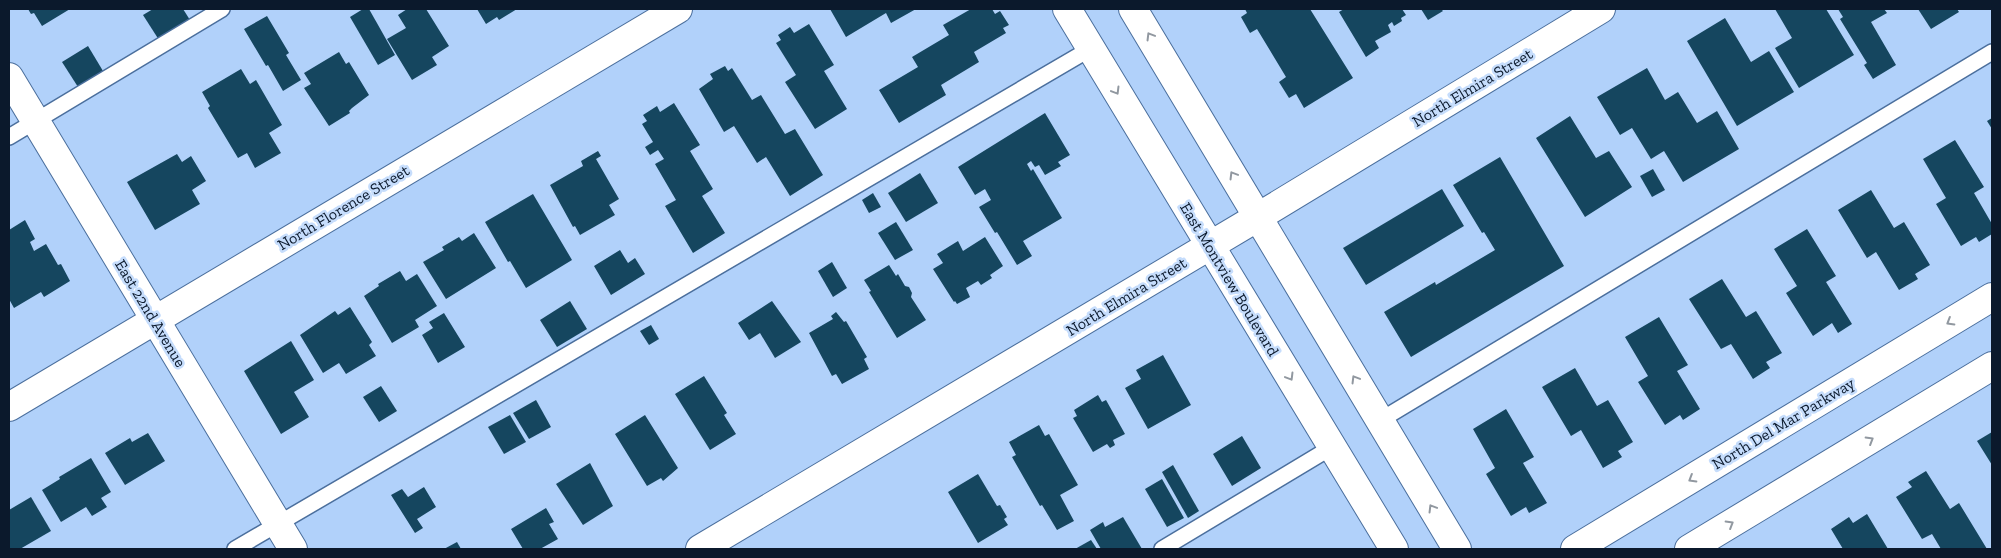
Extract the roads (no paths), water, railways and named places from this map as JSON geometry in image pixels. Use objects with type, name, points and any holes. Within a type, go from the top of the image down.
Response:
[{"type":"street","name":"North Florence Street","points":[[9,406],[678,9]]},
{"type":"street","name":"East Montview Boulevard","points":[[1067,9],[1394,549]]},
{"type":"street","points":[[1133,9],[1457,549]]},
{"type":"street","name":"North Elmira Street","points":[[700,549],[1210,246],[1600,9]]},
{"type":"street","name":"East 22nd Avenue","points":[[9,77],[293,549]]},
{"type":"street","name":"North Del Mar Parkway","points":[[1575,549],[1992,297]]},
{"type":"street","points":[[1689,549],[1992,366]]},
{"type":"lane","points":[[9,137],[222,9]]},
{"type":"lane","points":[[235,549],[1090,49]]},
{"type":"lane","points":[[1380,421],[1992,52]]},
{"type":"lane","points":[[1162,549],[1332,447]]}]
